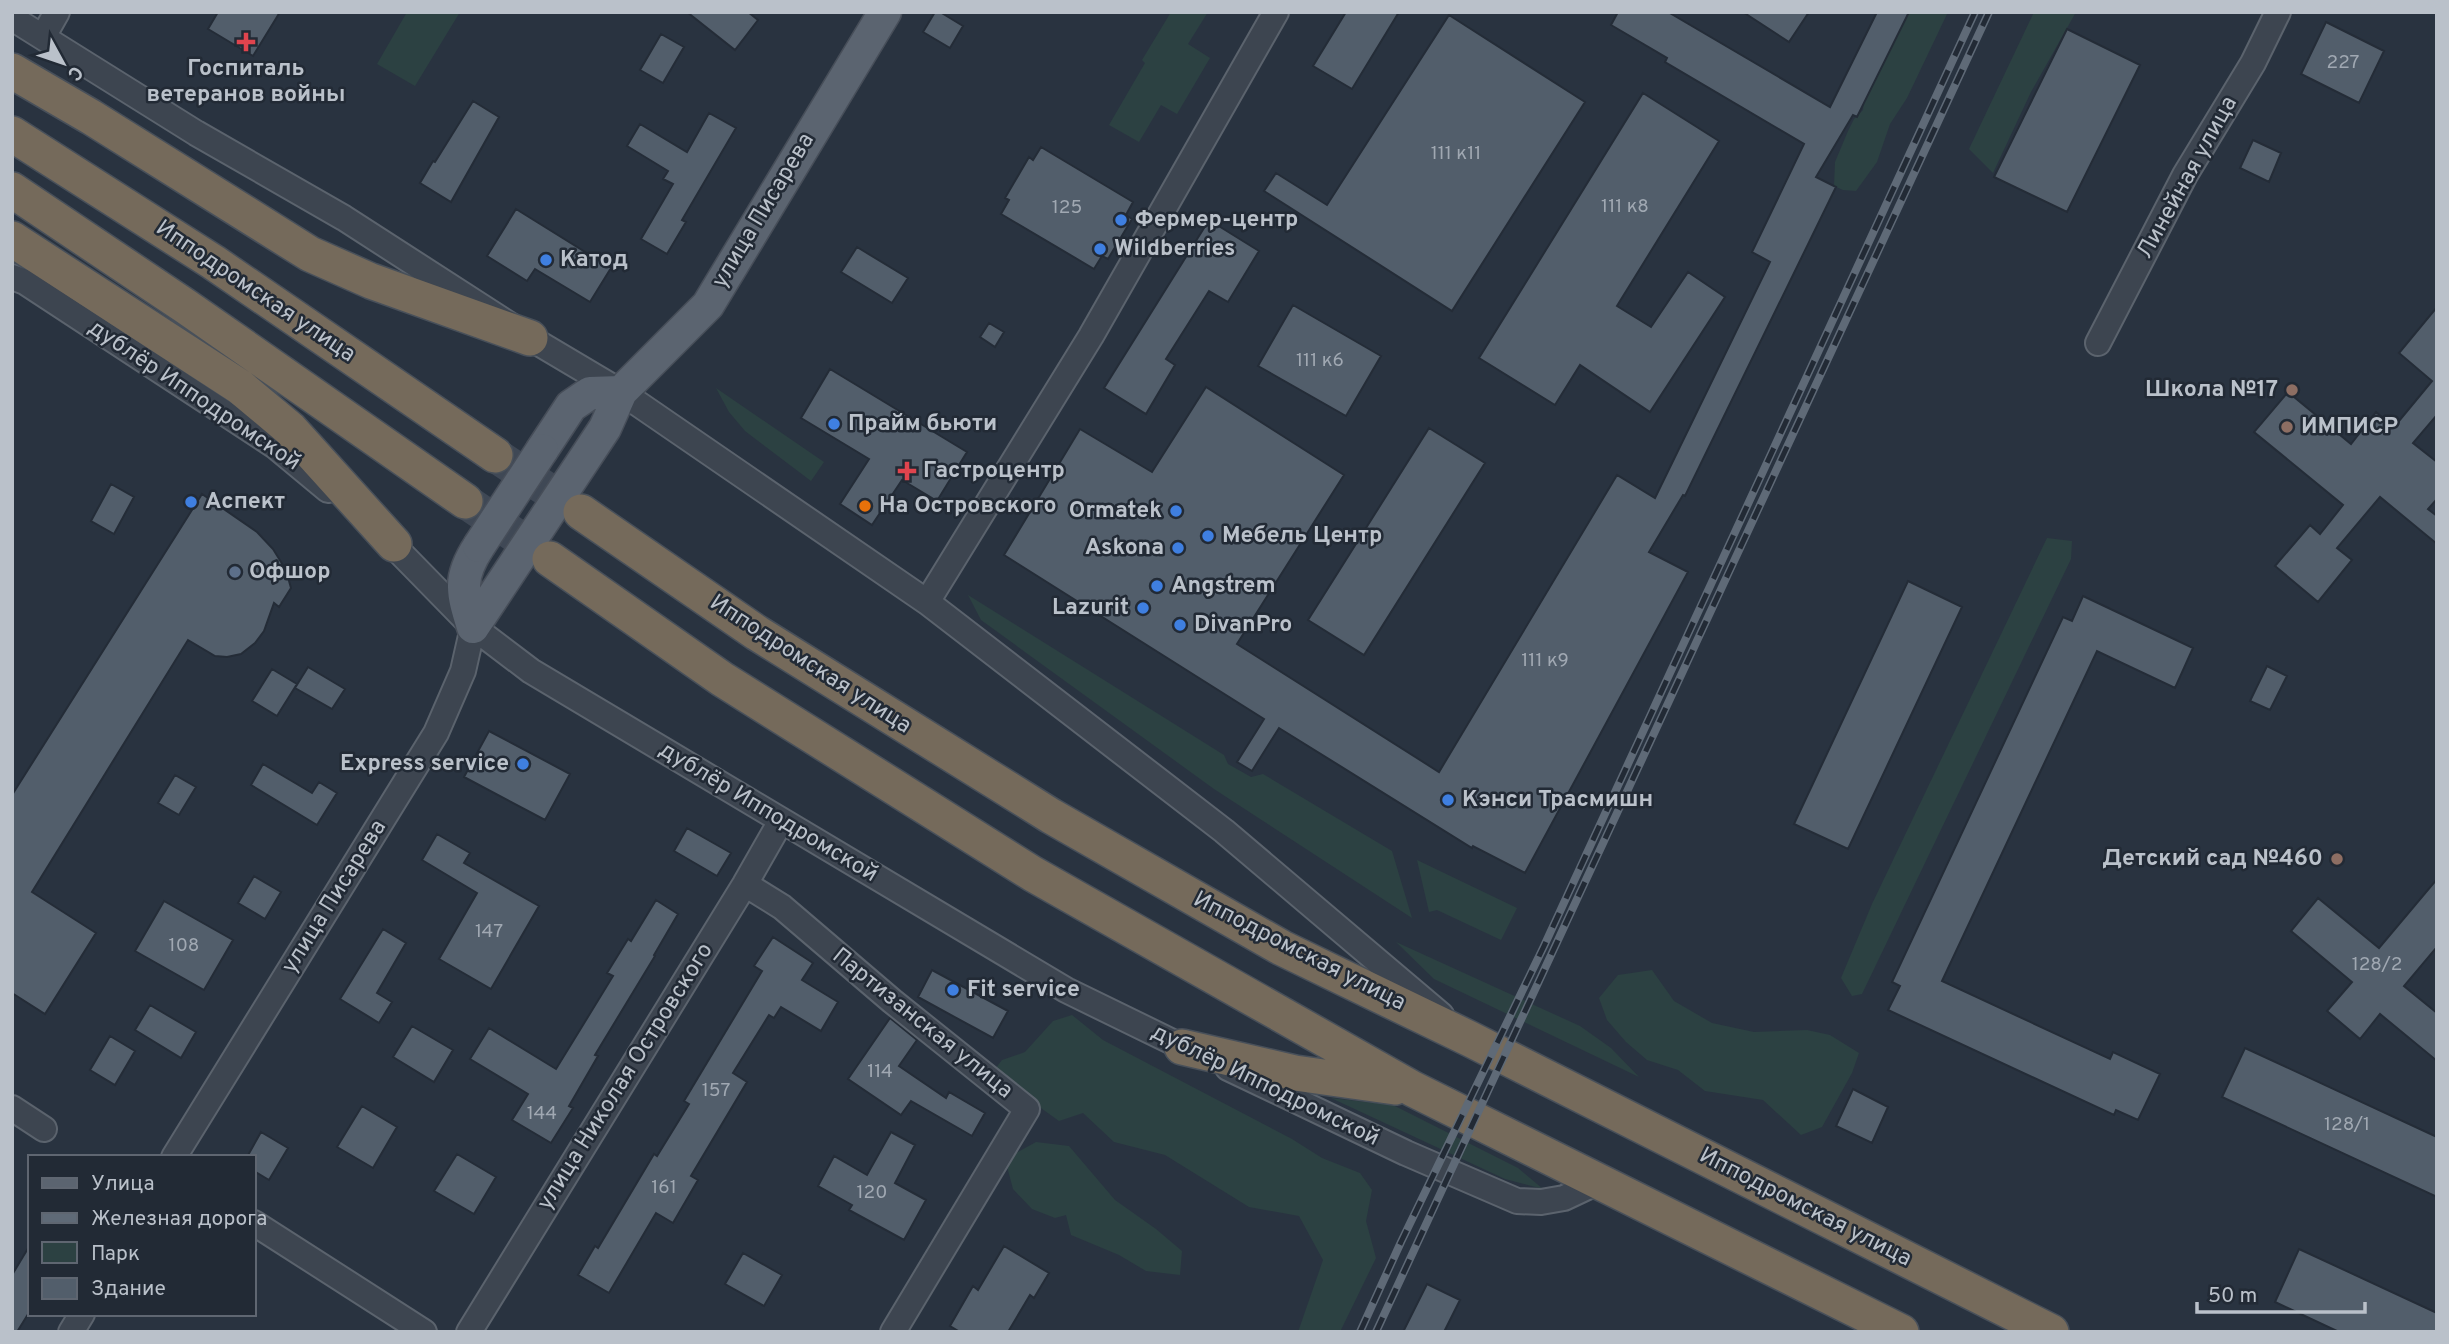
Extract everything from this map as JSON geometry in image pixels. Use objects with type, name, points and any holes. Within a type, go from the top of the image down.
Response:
[{"type":"highway","points":[[12,71],[92,117],[310,254],[371,281],[530,338]]},
{"type":"highway","name":"Ипподромская улица","points":[[12,134],[213,262],[495,455]]},
{"type":"highway","points":[[12,190],[185,306],[465,501]]},
{"type":"highway","points":[[12,239],[240,387],[290,429],[394,544]]},
{"type":"highway","name":"Ипподромская улица","points":[[581,512],[757,633],[1051,817],[1282,948],[1470,1039],[2051,1332]]},
{"type":"highway","points":[[550,559],[722,679],[1033,874],[1413,1089],[1901,1332]]},
{"type":"highway","points":[[1182,1047],[1295,1073],[1413,1089]]},
{"type":"main road","name":"улица Писарева","points":[[473,627],[606,428],[621,392],[708,305],[885,12]]},
{"type":"main road","name":"улица Писарева","points":[[473,627],[463,594],[467,564],[572,405],[590,393],[621,392]]},
{"type":"street","points":[[44,35],[57,12]]},
{"type":"street","points":[[927,601],[1091,336],[1276,12]]},
{"type":"street","name":"Линейная улица","points":[[2098,344],[2185,175],[2253,64],[2278,12]]},
{"type":"street","points":[[12,18],[44,35],[196,133],[344,218],[530,338],[621,392],[927,601],[1224,831],[1470,1039]]},
{"type":"street","name":"дублёр Ипподромской","points":[[12,277],[25,282],[275,446],[394,544],[396,550],[473,627],[531,671],[1066,990],[1406,1153],[1517,1201],[1541,1202],[1564,1198],[1600,1181]]},
{"type":"street","name":"улица Писарева","points":[[175,1155],[436,733],[463,671],[473,627]]},
{"type":"street","name":"улица Николая Островского","points":[[469,1332],[745,884],[781,821]]},
{"type":"street","name":"Партизанская улица","points":[[745,884],[782,907],[892,1001],[1027,1109],[893,1332]]},
{"type":"street","points":[[12,1108],[44,1129]]},
{"type":"street","points":[[256,1224],[424,1332]]},
{"type":"street","points":[[71,1332],[81,1316]]},
{"type":"green space","points":[[407,12],[460,12],[415,86],[377,64]]},
{"type":"green space","points":[[1171,12],[1208,12],[1188,44],[1210,58],[1177,114],[1161,105],[1139,142],[1109,125],[1145,63],[1142,60]]},
{"type":"green space","points":[[1908,12],[1948,12],[1907,98],[1890,124],[1877,162],[1856,191],[1843,190],[1834,186],[1835,162],[1854,119],[1863,110],[1864,100],[1885,62],[1897,29]]},
{"type":"green space","points":[[2034,12],[2076,12],[2031,92],[1993,173],[1969,149]]},
{"type":"green space","points":[[716,388],[824,462],[811,481],[745,431],[729,412]]},
{"type":"green space","points":[[2047,538],[2072,541],[2071,559],[1862,994],[1852,996],[1841,978],[1872,904]]},
{"type":"green space","points":[[968,595],[1224,755],[1228,764],[1251,777],[1263,774],[1392,851],[1412,918],[1214,789],[981,620]]},
{"type":"green space","points":[[1417,860],[1517,908],[1501,940],[1437,910],[1429,912]]},
{"type":"green space","points":[[1396,942],[1580,1026],[1611,1048],[1639,1077],[1434,979]]},
{"type":"green space","points":[[1652,970],[1674,1001],[1712,1023],[1754,1032],[1807,1030],[1830,1035],[1859,1053],[1852,1073],[1822,1127],[1801,1135],[1763,1100],[1705,1091],[1678,1070],[1647,1060],[1626,1042],[1607,1020],[1599,998],[1618,975]]},
{"type":"green space","points":[[1072,1015],[1103,1040],[1292,1139],[1322,1158],[1360,1173],[1372,1190],[1366,1221],[1376,1258],[1340,1332],[1298,1332],[1323,1260],[1299,1216],[1249,1207],[1165,1155],[1114,1142],[1083,1113],[1059,1121],[992,1073],[1002,1060],[1025,1052],[1053,1021]]},
{"type":"green space","points":[[1331,1098],[1393,1105],[1518,1168],[1543,1189],[1505,1179]]},
{"type":"green space","points":[[1036,1142],[1069,1146],[1115,1200],[1182,1251],[1180,1275],[1146,1271],[1119,1255],[1071,1235],[1066,1215],[1055,1218],[1032,1209],[1013,1189],[1005,1159]]},
{"type":"building","name":"Госпиталь ветеранов войны","points":[[218,12],[280,12],[253,56],[208,29]]},
{"type":"building","points":[[687,12],[748,12],[758,20],[735,50]]},
{"type":"building","points":[[935,12],[940,12],[963,26],[950,48],[923,32]]},
{"type":"building","points":[[1346,12],[1399,12],[1352,89],[1313,66]]},
{"type":"building","points":[[1618,12],[1668,12],[1830,107],[1877,12],[1909,12],[1857,117],[1853,115],[1816,177],[1836,187],[1685,496],[1683,495],[1649,552],[1688,572],[1525,873],[1473,846],[1472,848],[1279,728],[1252,771],[1237,762],[1264,719],[1004,555],[1080,429],[1152,472],[1206,387],[1344,475],[1237,644],[1439,772],[1617,475],[1655,498],[1770,262],[1752,252],[1804,144],[1665,62],[1667,58],[1611,25]]},
{"type":"building","points":[[1743,12],[1809,12],[1789,42]]},
{"type":"building","points":[[1449,15],[1585,102],[1452,311],[1264,191],[1276,173],[1327,205]]},
{"type":"building","points":[[2326,22],[2384,51],[2359,103],[2301,74]]},
{"type":"building","points":[[2067,29],[2140,65],[2067,212],[1994,177]]},
{"type":"building","points":[[661,34],[684,47],[663,83],[640,70]]},
{"type":"building","points":[[1643,93],[1719,141],[1617,306],[1651,327],[1688,272],[1725,297],[1650,412],[1580,365],[1555,405],[1479,358]]},
{"type":"building","points":[[473,101],[499,117],[451,202],[420,183]]},
{"type":"building","points":[[709,113],[736,128],[682,220],[686,222],[667,254],[641,239],[673,184],[663,179],[668,171],[627,146],[640,124],[687,152]]},
{"type":"building","points":[[2253,140],[2281,153],[2269,182],[2240,168]]},
{"type":"building","points":[[1041,147],[1133,202],[1126,215],[1132,219],[1108,259],[1102,256],[1094,269],[1001,214],[1009,200],[1005,198],[1029,157],[1033,160]]},
{"type":"building","points":[[516,209],[611,268],[590,302],[535,269],[527,281],[487,256]]},
{"type":"building","points":[[1209,220],[1259,251],[1228,302],[1209,291],[1166,359],[1175,365],[1146,414],[1104,388]]},
{"type":"building","points":[[857,247],[908,278],[892,303],[841,272]]},
{"type":"building","points":[[1293,305],[1381,356],[1346,416],[1258,366]]},
{"type":"building","points":[[2437,307],[2437,415],[2413,443],[2437,462],[2437,499],[2428,509],[2437,516],[2437,544],[2380,497],[2337,548],[2352,560],[2318,602],[2275,566],[2310,525],[2320,534],[2343,505],[2254,432],[2288,392],[2351,444],[2376,412],[2394,427],[2432,381],[2399,353]]},
{"type":"building","points":[[989,323],[1004,332],[995,347],[980,337]]},
{"type":"building","points":[[830,369],[967,452],[937,501],[902,480],[872,525],[840,504],[869,459],[801,418]]},
{"type":"building","points":[[1429,428],[1485,463],[1364,655],[1308,620]]},
{"type":"building","points":[[111,484],[134,497],[114,534],[91,521]]},
{"type":"building","points":[[202,494],[257,532],[273,549],[286,570],[291,588],[279,607],[274,603],[264,631],[255,643],[241,654],[215,656],[188,640],[32,892],[96,933],[45,1014],[12,993],[12,795]]},
{"type":"building","points":[[1908,581],[1962,607],[1848,849],[1794,824]]},
{"type":"building","points":[[2083,596],[2193,648],[2175,688],[2097,651],[1942,981],[2110,1059],[2113,1052],[2160,1074],[2138,1120],[2116,1110],[2114,1115],[1888,1010],[1900,986],[1892,982],[2063,617],[2072,621]]},
{"type":"building","points":[[2267,666],[2287,676],[2270,710],[2250,701]]},
{"type":"building","points":[[308,667],[345,689],[332,709],[295,688]]},
{"type":"building","points":[[272,669],[297,684],[277,716],[252,701]]},
{"type":"building","points":[[489,731],[570,774],[545,820],[464,777]]},
{"type":"building","points":[[263,764],[312,793],[319,782],[337,793],[317,825],[251,785]]},
{"type":"building","points":[[175,775],[196,787],[179,815],[158,803]]},
{"type":"building","points":[[687,828],[731,853],[717,876],[674,851]]},
{"type":"building","points":[[437,834],[470,853],[464,863],[539,906],[491,989],[439,959],[477,893],[422,860]]},
{"type":"building","points":[[254,876],[281,892],[265,919],[238,903]]},
{"type":"building","points":[[2437,879],[2437,947],[2404,986],[2437,1013],[2437,1061],[2380,1014],[2360,1039],[2327,1011],[2352,982],[2291,931],[2318,898],[2379,948]]},
{"type":"building","points":[[656,900],[678,914],[595,1055],[598,1056],[569,1106],[573,1108],[551,1143],[512,1120],[528,1094],[470,1059],[489,1028],[556,1069],[613,976],[607,973]]},
{"type":"building","points":[[164,901],[233,940],[204,990],[135,951]]},
{"type":"building","points":[[383,929],[406,943],[377,993],[392,1002],[379,1023],[340,999]]},
{"type":"building","points":[[773,937],[813,963],[802,980],[838,1002],[821,1031],[781,1007],[774,1018],[769,1015],[733,1073],[747,1082],[691,1176],[698,1180],[673,1223],[656,1213],[609,1293],[578,1275],[595,1246],[598,1248],[654,1154],[657,1156],[689,1104],[684,1101],[762,971],[754,966]]},
{"type":"building","points":[[932,970],[1008,1011],[993,1038],[918,997]]},
{"type":"building","points":[[150,1005],[196,1032],[181,1058],[135,1030]]},
{"type":"building","points":[[890,1018],[917,1040],[899,1066],[946,1098],[949,1092],[985,1113],[972,1136],[911,1101],[901,1115],[848,1079]]},
{"type":"building","points":[[412,1026],[453,1050],[434,1082],[393,1057]]},
{"type":"building","points":[[110,1036],[135,1051],[115,1085],[90,1070]]},
{"type":"building","points":[[2245,1048],[2437,1137],[2437,1197],[2222,1097]]},
{"type":"building","points":[[1853,1089],[1888,1107],[1872,1143],[1836,1126]]},
{"type":"building","points":[[362,1106],[397,1127],[373,1168],[337,1147]]},
{"type":"building","points":[[261,1132],[288,1148],[269,1180],[256,1172],[256,1155],[248,1155]]},
{"type":"building","points":[[891,1132],[915,1145],[895,1183],[926,1200],[904,1240],[849,1210],[852,1205],[818,1186],[834,1156],[867,1175]]},
{"type":"building","points":[[457,1154],[496,1177],[474,1214],[434,1191]]},
{"type":"building","points":[[1004,1246],[1049,1273],[1034,1298],[1030,1295],[1008,1332],[960,1332],[950,1326],[973,1286],[978,1290]]},
{"type":"building","points":[[28,1248],[28,1314],[17,1332],[12,1332],[12,1275]]},
{"type":"building","points":[[2299,1249],[2437,1313],[2437,1332],[2339,1332],[2275,1302]]},
{"type":"building","points":[[743,1253],[782,1275],[764,1306],[725,1284]]},
{"type":"building","points":[[1427,1284],[1460,1300],[1444,1332],[1403,1332]]},
{"type":"tunnel","points":[[495,455],[581,512]]},
{"type":"tunnel","points":[[465,501],[550,559]]},
{"type":"railway","points":[[1360,1332],[1544,946],[1975,12]]},
{"type":"railway","points":[[1376,1332],[1989,12]]},
{"type":"place","name":"Госпиталь ветеранов войны","points":[[246,42]]},
{"type":"place","name":"Фермер-центр","points":[[1121,220]]},
{"type":"place","name":"Wildberries","points":[[1100,249]]},
{"type":"place","name":"Катод","points":[[546,260]]},
{"type":"place","name":"Школа №17","points":[[2292,390]]},
{"type":"place","name":"Прайм бьюти","points":[[834,424]]},
{"type":"place","name":"ИМПИСР","points":[[2287,427]]},
{"type":"place","name":"Гастроцентр","points":[[907,471]]},
{"type":"place","name":"Аспект","points":[[191,502]]},
{"type":"place","name":"На Островского","points":[[865,506]]},
{"type":"place","name":"Ormatek","points":[[1176,511]]},
{"type":"place","name":"Мебель Центр","points":[[1208,536]]},
{"type":"place","name":"Askona","points":[[1178,548]]},
{"type":"place","name":"Офшор","points":[[235,572]]},
{"type":"place","name":"Angstrem","points":[[1157,586]]},
{"type":"place","name":"Lazurit","points":[[1143,608]]},
{"type":"place","name":"DivanPro","points":[[1180,625]]},
{"type":"place","name":"Express service","points":[[523,764]]},
{"type":"place","name":"Кэнси Трасмишн","points":[[1448,800]]},
{"type":"place","name":"Детский сад №460","points":[[2337,859]]},
{"type":"place","name":"Fit service","points":[[953,990]]}]
